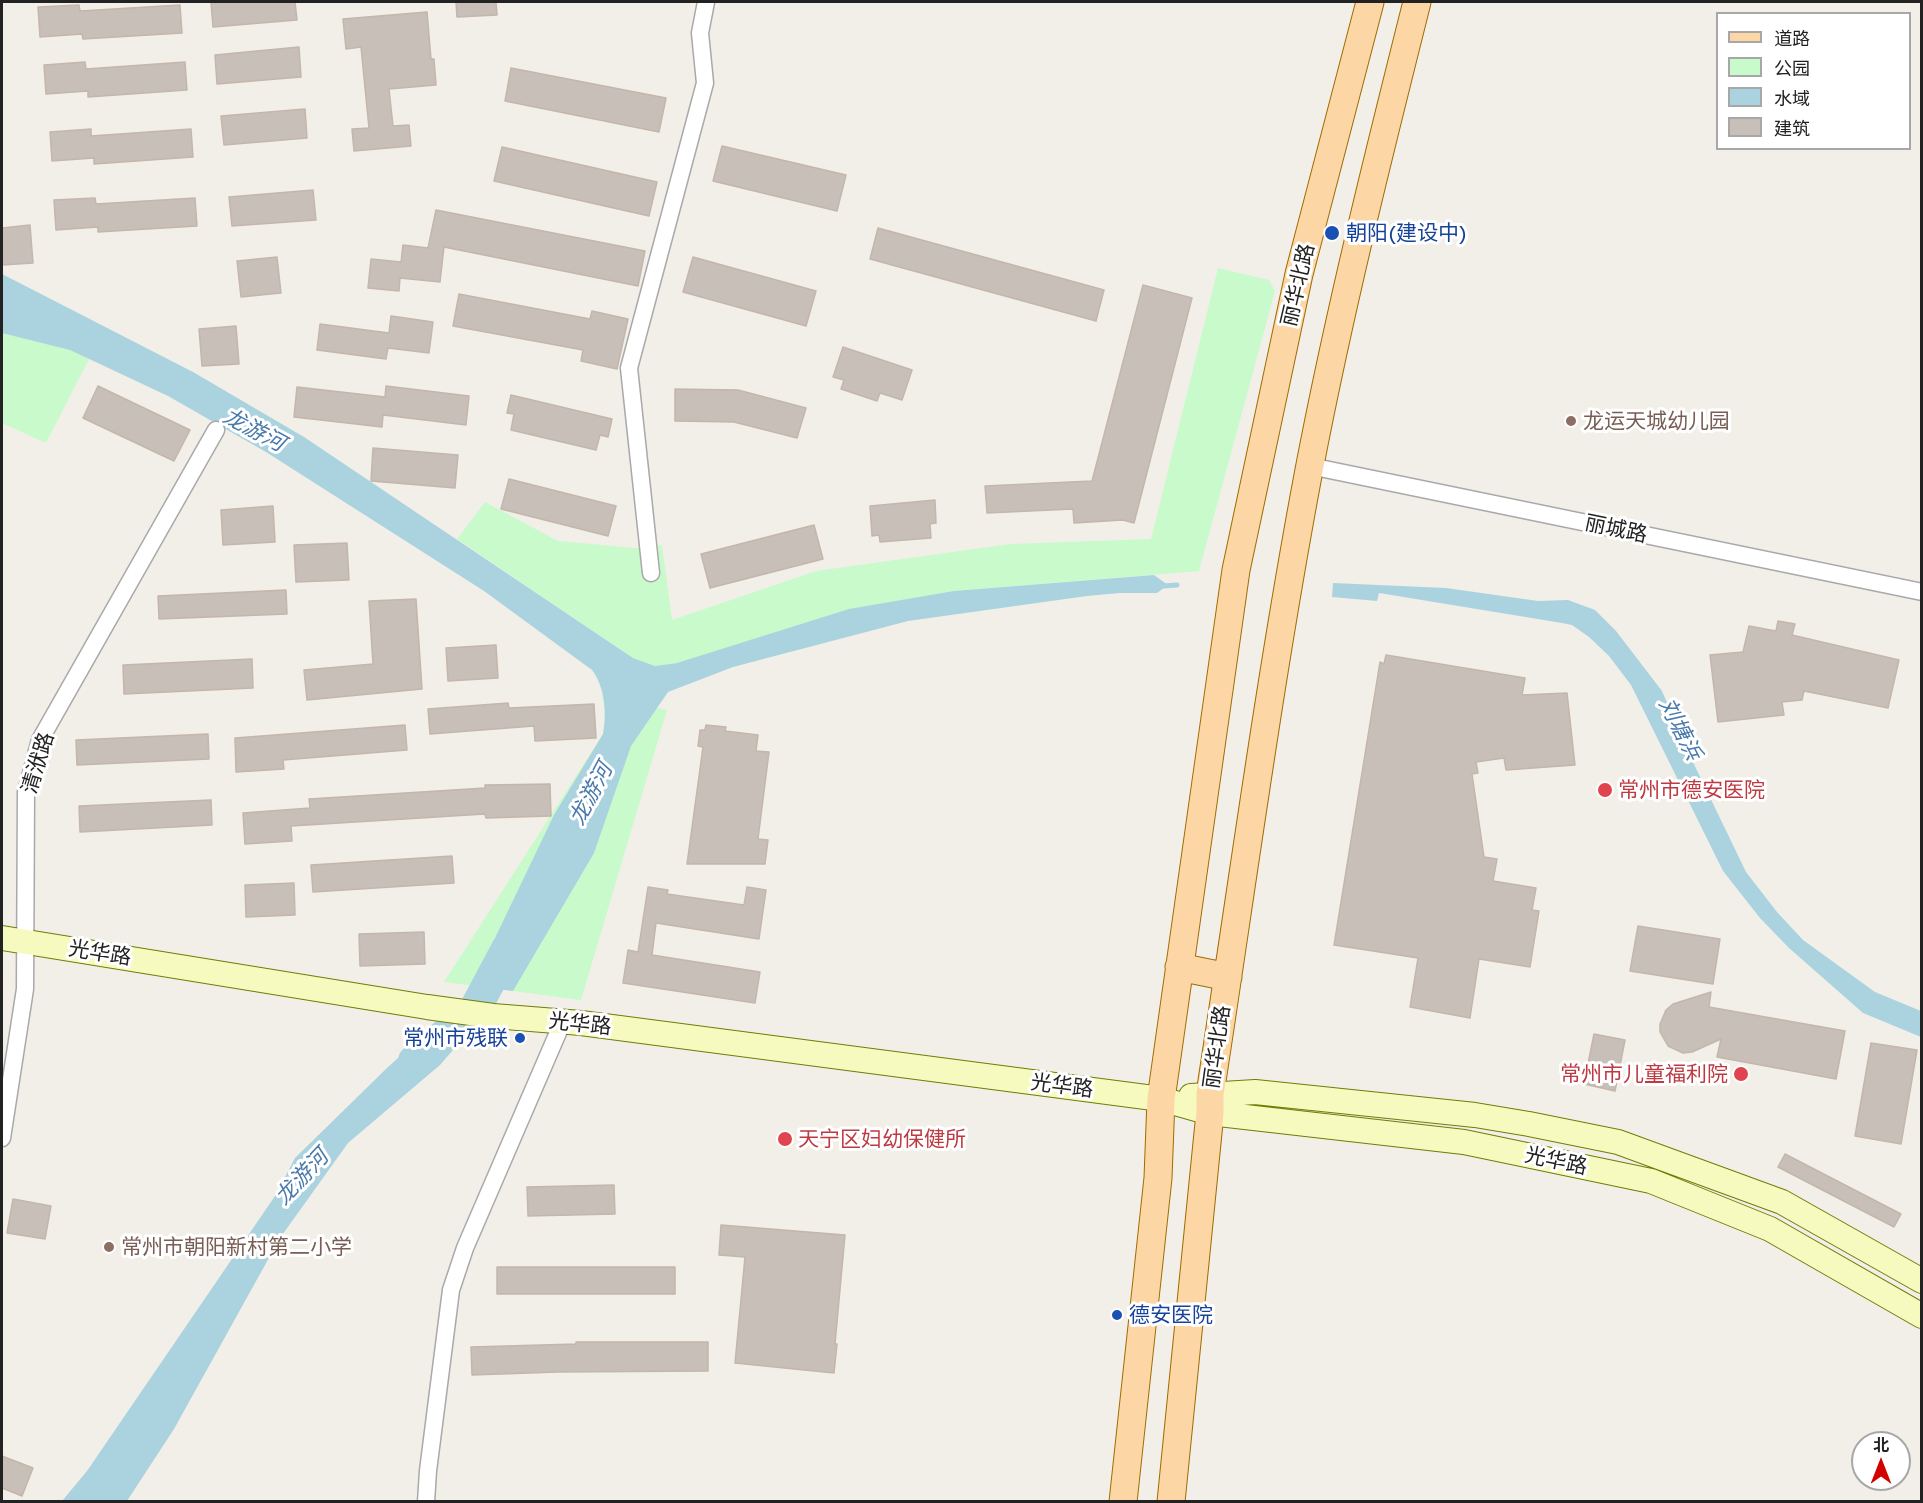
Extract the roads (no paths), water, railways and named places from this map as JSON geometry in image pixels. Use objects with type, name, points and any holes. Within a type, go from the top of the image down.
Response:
[{"type":"main road","name":"丽华北路","points":[[1124,1502],[1158,1178],[1161,1099],[1234,583],[1299,274],[1370,2]]},
{"type":"main road","name":"丽华北路","points":[[1171,1502],[1210,1104],[1289,583],[1310,466],[1365,205],[1417,2]]},
{"type":"main road","name":"光华路","points":[[13,939],[427,1007],[493,1016],[563,1021],[1210,1104],[1464,1142],[1651,1181],[1770,1229],[1922,1316]]},
{"type":"main road","points":[[1179,967],[1228,977]]},
{"type":"main road","name":"光华路","points":[[1210,1104],[1255,1092],[1475,1115],[1618,1142],[1782,1202],[1922,1281]]},
{"type":"street","points":[[651,573],[629,368],[705,83],[700,33],[706,2]]},
{"type":"street","name":"清洑路","points":[[2,1137],[25,990],[13,939],[26,792],[40,740],[216,430]]},
{"type":"street","name":"丽城路","points":[[1310,466],[1922,592]]},
{"type":"street","points":[[426,1502],[451,1290],[465,1248],[563,1021]]},
{"type":"water","points":[[2,274],[193,372],[304,437],[633,658],[655,666],[677,663],[849,609],[954,591],[1154,575],[1168,585],[1157,593],[1087,596],[908,621],[733,667],[668,692],[631,746],[594,853],[513,991],[472,986],[554,815],[603,734],[604,700],[600,684],[592,670],[484,591],[266,452],[168,396],[70,350],[2,333]]},
{"type":"water","points":[[1333,583],[1446,588],[1538,601],[1568,600],[1595,610],[1616,631],[1662,691],[1691,758],[1746,872],[1777,912],[1803,940],[1875,992],[1921,1011],[1921,1037],[1863,1013],[1789,948],[1760,918],[1723,871],[1631,685],[1609,656],[1589,637],[1572,625],[1379,593],[1377,601],[1332,597]]},
{"type":"water","points":[[427,1032],[466,1035],[440,1065],[348,1143],[280,1238],[174,1429],[127,1501],[62,1501],[87,1471],[275,1196],[295,1158]]},
{"type":"waterway","points":[[1163,586],[1177,585]]},
{"type":"waterway","name":"龙游河","points":[[414,1061],[475,1009],[507,949]]},
{"type":"place","name":"朝阳(建设中)","points":[[1332,233]]},
{"type":"place","name":"龙运天城幼儿园","points":[[1571,421]]},
{"type":"place","name":"常州市德安医院","points":[[1605,790]]},
{"type":"place","name":"常州市残联","points":[[520,1038]]},
{"type":"place","name":"常州市儿童福利院","points":[[1741,1074]]},
{"type":"place","name":"天宁区妇幼保健所","points":[[785,1139]]},
{"type":"place","name":"常州市朝阳新村第二小学","points":[[109,1247]]},
{"type":"place","name":"德安医院","points":[[1117,1315]]},
{"type":"water label","name":"刘塘浜","points":[[1680,729]]}]
